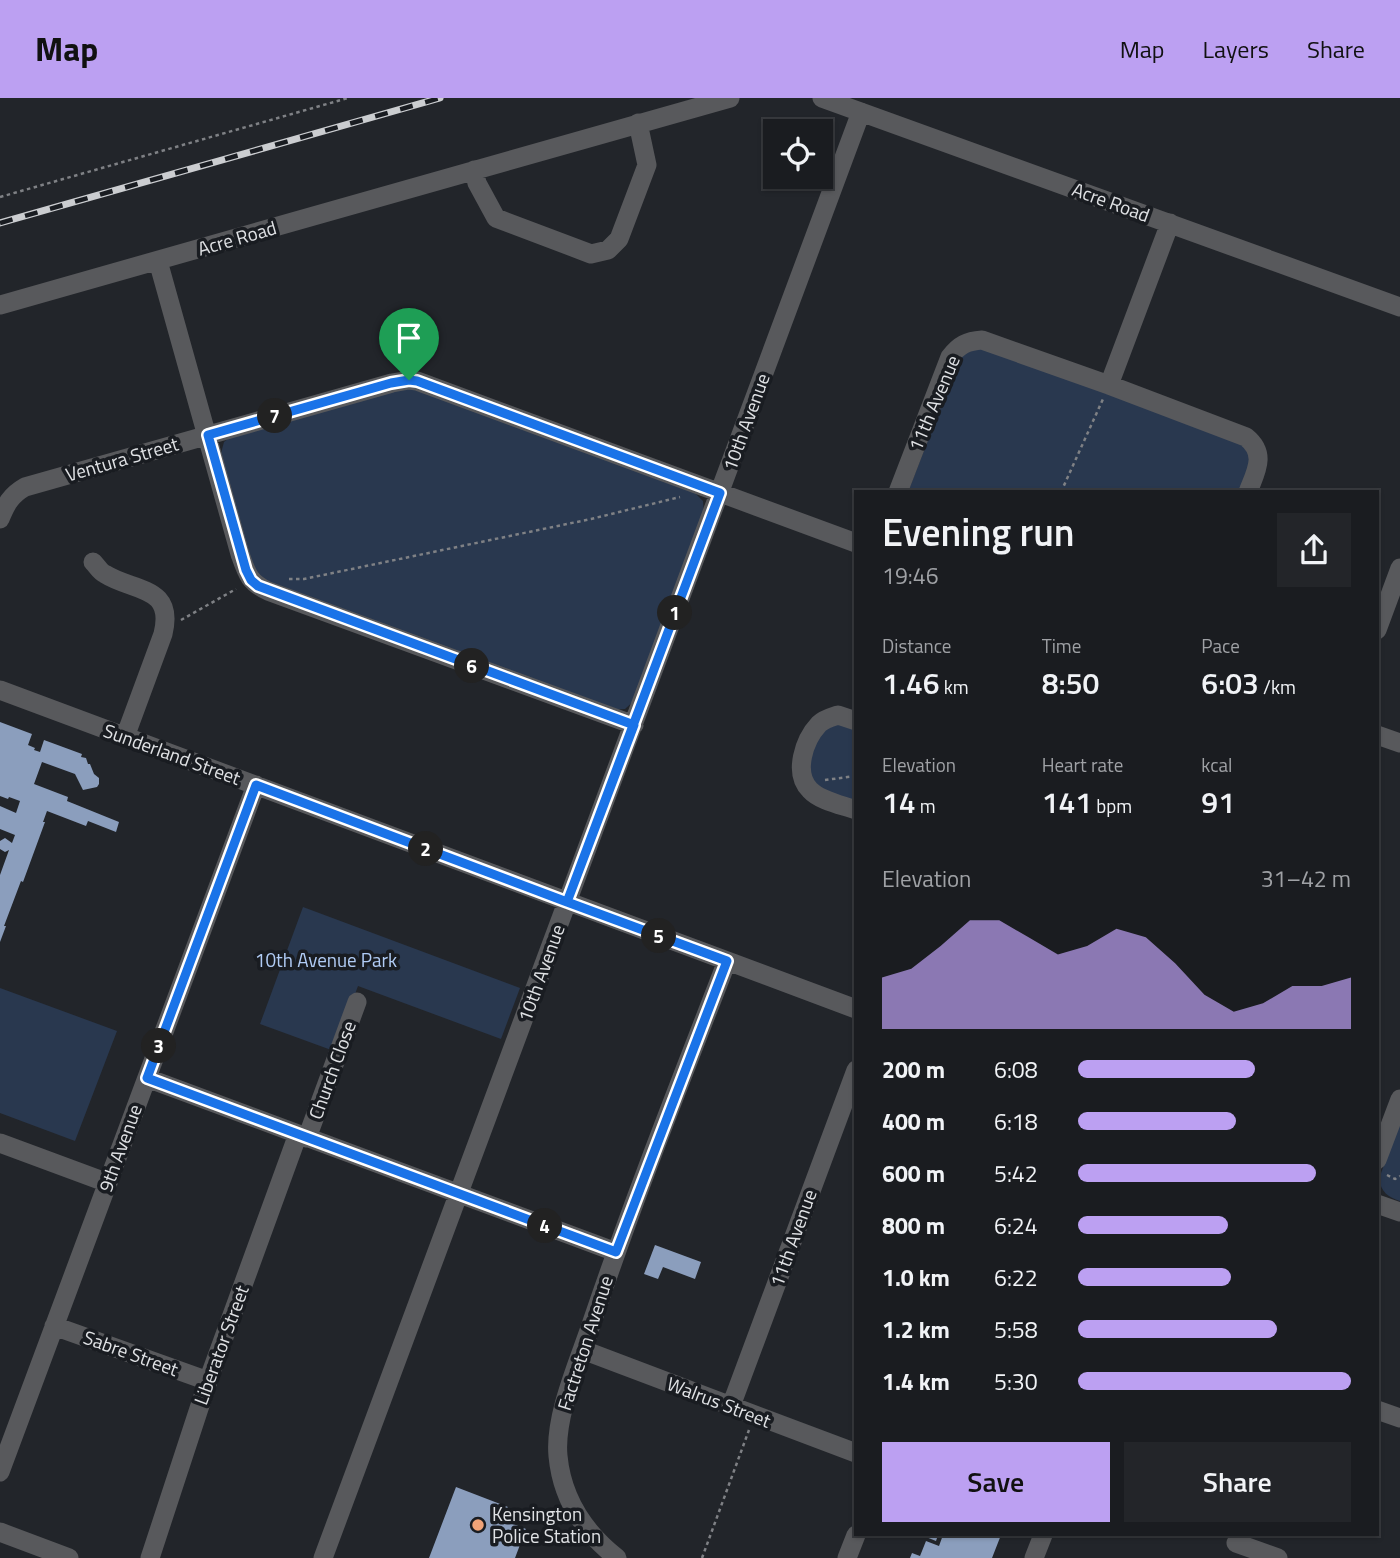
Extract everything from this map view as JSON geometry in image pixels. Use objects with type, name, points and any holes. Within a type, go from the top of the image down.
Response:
[{"type":"street","name":"Acre Road","points":[[0,305],[730,98]]},
{"type":"street","name":"Acre Road","points":[[822,98],[1400,307]]},
{"type":"street","name":"10th Avenue","points":[[323,1558],[634,725],[713,490],[861,112]]},
{"type":"street","points":[[474,170],[477,183],[496,218],[591,254],[608,250],[619,239],[647,165],[638,123]]},
{"type":"street","points":[[1109,385],[1170,223]]},
{"type":"street","points":[[158,261],[240,554],[251,580],[268,592],[634,725]]},
{"type":"street","name":"11th Avenue","points":[[899,490],[950,357],[959,346],[971,340],[988,341],[1246,437],[1258,450],[1259,459],[1249,490]]},
{"type":"street","name":"Ventura Street","points":[[0,519],[11,497],[25,487],[409,380],[854,542]]},
{"type":"street","points":[[93,562],[103,574],[154,594],[161,602],[165,614],[163,634],[125,737]]},
{"type":"street","points":[[1379,625],[1400,568]]},
{"type":"street","name":"Sunderland Street","points":[[0,690],[854,1008]]},
{"type":"street","points":[[854,720],[838,715],[821,722],[812,733],[801,762],[804,782],[813,794],[854,809]]},
{"type":"street","points":[[1379,736],[1400,743]]},
{"type":"street","name":"9th Avenue","points":[[0,1472],[256,785]]},
{"type":"street","name":"Factreton Avenue","points":[[618,1558],[597,1541],[567,1499],[557,1454],[558,1427],[616,1252],[727,961]]},
{"type":"street","name":"Church Close","points":[[303,1136],[357,1002]]},
{"type":"street","name":"11th Avenue","points":[[731,1406],[854,1075]]},
{"type":"street","points":[[147,1078],[616,1252]]},
{"type":"street","points":[[1382,1168],[1400,1098]]},
{"type":"street","name":"Liberator Street","points":[[150,1558],[208,1381],[303,1136]]},
{"type":"street","points":[[0,1143],[107,1183]]},
{"type":"street","points":[[1379,1205],[1400,1212]]},
{"type":"street","name":"Sabre Street","points":[[54,1326],[208,1381]]},
{"type":"street","name":"Walrus Street","points":[[583,1350],[854,1452]]},
{"type":"street","points":[[1379,1411],[1400,1418]]},
{"type":"street","points":[[0,1532],[69,1558]]},
{"type":"street","points":[[847,1558],[856,1536]]},
{"type":"street","points":[[1034,1558],[1042,1536]]},
{"type":"street","points":[[1235,1545],[1278,1558]]},
{"type":"path","points":[[0,197],[348,98]]},
{"type":"path","points":[[1062,490],[1109,385]]},
{"type":"path","points":[[290,579],[303,579],[591,519],[713,490]]},
{"type":"path","points":[[177,623],[251,580]]},
{"type":"path","points":[[804,782],[854,776]]},
{"type":"path","points":[[1382,1168],[1395,1179],[1400,1179]]},
{"type":"path","points":[[702,1558],[755,1415]]},
{"type":"green space","points":[[984,347],[1243,445],[1251,457],[1243,490],[909,490],[962,352]]},
{"type":"green space","points":[[410,387],[693,491],[703,501],[704,515],[636,699],[625,709],[608,710],[273,585],[254,575],[220,457],[224,442],[234,434]]},
{"type":"green space","points":[[854,721],[854,809],[813,794],[806,748],[821,722]]},
{"type":"green space","name":"10th Avenue Park","points":[[303,907],[520,988],[501,1039],[358,986],[334,1051],[260,1024]]},
{"type":"green space","points":[[0,988],[117,1031],[75,1141],[0,1113]]},
{"type":"green space","points":[[1400,1119],[1400,1201],[1386,1193],[1379,1179]]},
{"type":"building","points":[[0,722],[32,734],[28,745],[35,748],[34,750],[40,752],[44,740],[82,754],[81,757],[86,758],[99,778],[97,787],[83,790],[75,774],[42,762],[34,784],[119,822],[116,832],[88,821],[86,826],[47,811],[0,942],[0,875],[9,850],[5,852],[0,849],[0,841],[5,838],[12,843],[15,835],[0,829],[0,806],[16,813],[20,801],[0,796]]},
{"type":"building","points":[[655,1245],[701,1262],[695,1279],[663,1267],[658,1279],[644,1274]]},
{"type":"building","name":"Kensington Police Station","points":[[456,1487],[508,1507],[503,1520],[526,1529],[515,1558],[429,1558]]},
{"type":"building","points":[[924,1536],[938,1536],[936,1541]]},
{"type":"building","points":[[943,1536],[1001,1536],[992,1558],[910,1558],[912,1553],[920,1556],[926,1541],[939,1546]]},
{"type":"railway","points":[[0,223],[440,98]]},
{"type":"place","name":"Kensington Police Station","points":[[478,1525]]},
{"type":"route","points":[[409,380],[208,435],[235,537],[246,570],[258,586],[268,592],[634,725],[600,813],[567,902],[727,961],[616,1252],[147,1078],[256,785],[567,902],[634,725],[720,493],[409,380]]}]
